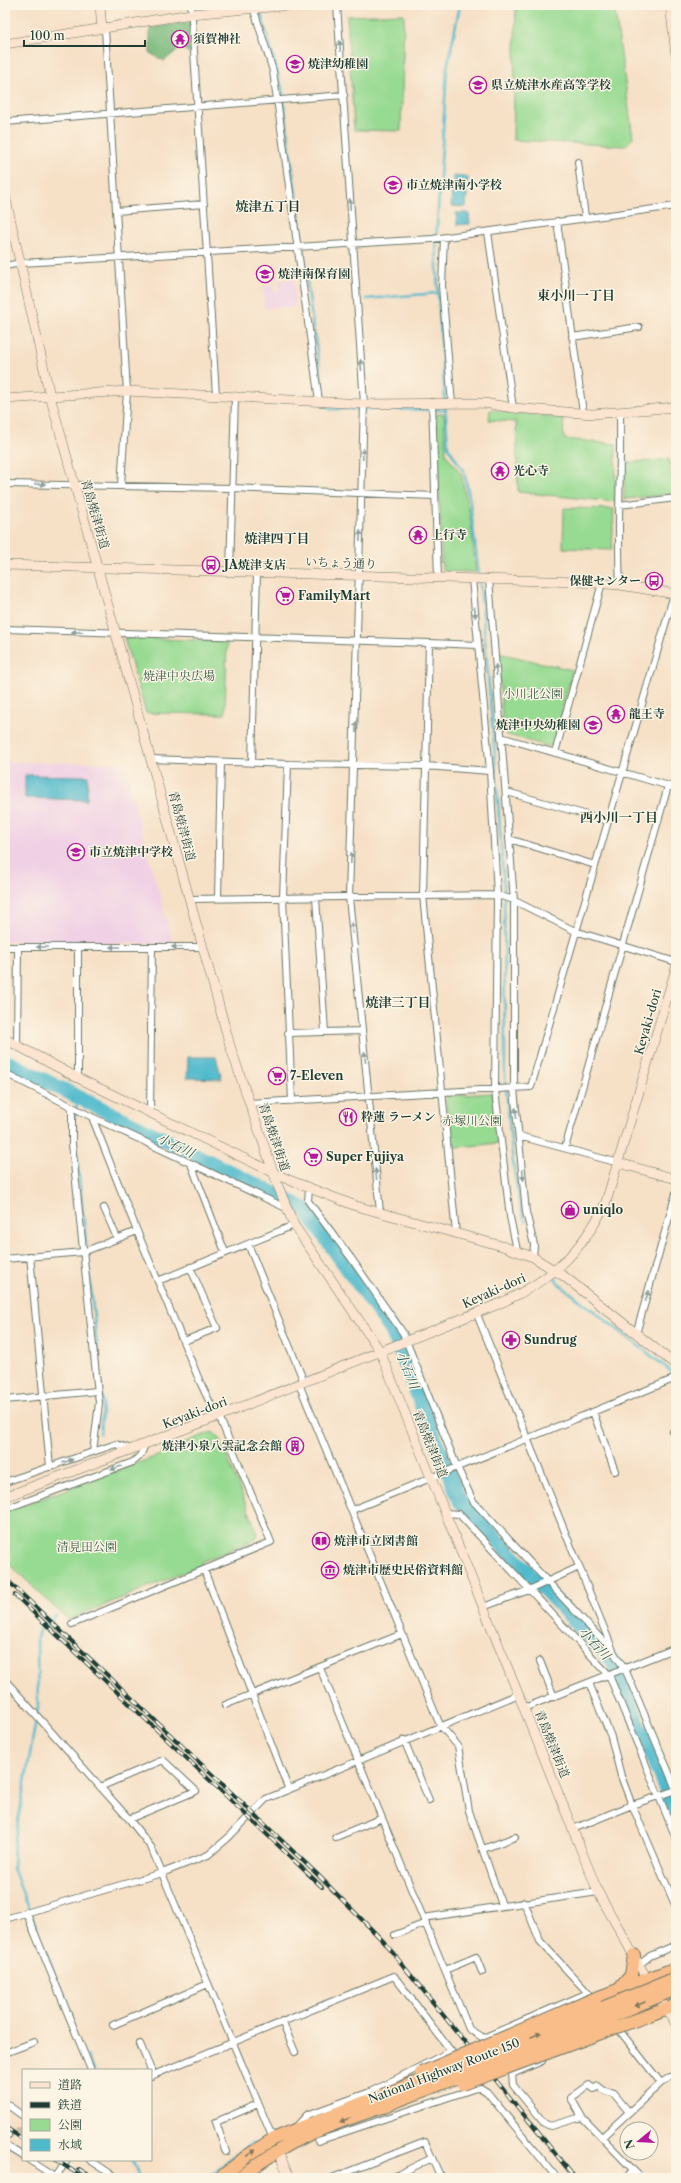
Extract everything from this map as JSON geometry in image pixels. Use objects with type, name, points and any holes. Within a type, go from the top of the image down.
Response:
[{"type":"highway","points":[[617,1990],[627,1983],[637,1960]]},
{"type":"highway","points":[[382,2101],[428,2069],[596,1998],[676,1968]]},
{"type":"highway","name":"National Highway Route 150","points":[[240,2178],[277,2150],[306,2135],[461,2066],[676,1978]]},
{"type":"highway","name":"National Highway Route 150","points":[[220,2178],[247,2156],[273,2139],[292,2131],[382,2101],[572,2033],[676,1989]]},
{"type":"highway","points":[[382,2101],[447,2090],[671,2007]]},
{"type":"street","points":[[100,5],[110,114],[127,390],[121,486]]},
{"type":"street","points":[[5,44],[103,29],[191,9],[293,5]]},
{"type":"street","points":[[337,5],[364,404],[355,766],[349,897],[380,1212]]},
{"type":"street","points":[[670,5],[676,55]]},
{"type":"street","points":[[259,6],[272,71],[319,401]]},
{"type":"street","points":[[191,9],[216,395]]},
{"type":"street","points":[[5,122],[344,95]]},
{"type":"street","points":[[578,162],[585,217]]},
{"type":"street","name":"青島焼津街道","points":[[5,195],[50,396],[74,484],[232,1048],[286,1208],[294,1225],[380,1351],[598,1892],[647,1979],[671,2007],[676,2024]]},
{"type":"street","points":[[116,211],[204,204]]},
{"type":"street","points":[[5,266],[21,263],[207,251],[444,238],[585,217],[676,206]]},
{"type":"street","points":[[557,221],[583,413]]},
{"type":"street","points":[[488,232],[513,408]]},
{"type":"street","points":[[444,238],[442,286],[452,404]]},
{"type":"street","points":[[572,337],[639,327]]},
{"type":"street","points":[[5,400],[127,390],[364,404],[432,402],[452,404],[484,403],[513,408],[583,413],[620,412],[676,407]]},
{"type":"street","points":[[230,572],[235,396]]},
{"type":"street","points":[[432,402],[438,578]]},
{"type":"street","points":[[620,412],[620,505],[618,516],[620,585]]},
{"type":"street","points":[[5,484],[74,484],[232,488],[435,496]]},
{"type":"street","points":[[620,505],[676,498]]},
{"type":"street","name":"いちょう通り","points":[[5,565],[602,583],[675,594]]},
{"type":"street","points":[[252,763],[257,573]]},
{"type":"street","points":[[474,579],[478,645],[490,771],[499,895],[498,1090],[510,1217],[517,1250]]},
{"type":"street","points":[[488,579],[507,792],[513,900],[512,1089],[519,1136],[526,1212],[534,1244],[533,1257]]},
{"type":"street","points":[[555,753],[602,583]]},
{"type":"street","points":[[250,1103],[531,1087],[575,931],[675,594]]},
{"type":"street","points":[[5,629],[478,645]]},
{"type":"street","points":[[429,643],[423,895],[456,1234]]},
{"type":"street","points":[[501,737],[676,788]]},
{"type":"street","points":[[151,759],[355,766],[426,766],[490,771]]},
{"type":"street","points":[[218,898],[221,762]]},
{"type":"street","points":[[288,764],[283,898],[292,1101]]},
{"type":"street","points":[[564,1148],[668,786]]},
{"type":"street","points":[[507,792],[608,821]]},
{"type":"street","points":[[509,839],[595,864]]},
{"type":"street","points":[[190,899],[499,895],[513,900],[575,931],[676,962]]},
{"type":"street","points":[[316,898],[325,1032]]},
{"type":"street","points":[[5,947],[203,948]]},
{"type":"street","points":[[17,1045],[18,947]]},
{"type":"street","points":[[78,947],[78,1078]]},
{"type":"street","points":[[150,1113],[152,947]]},
{"type":"street","name":"Keyaki-dori","points":[[5,1496],[133,1450],[220,1416],[521,1294],[555,1271],[576,1251],[598,1220],[612,1188],[676,968]]},
{"type":"street","points":[[288,1033],[362,1031]]},
{"type":"street","points":[[5,1039],[78,1078],[309,1188],[380,1212],[517,1250],[533,1257],[555,1271],[676,1365]]},
{"type":"street","points":[[5,1073],[92,1117],[286,1208]]},
{"type":"street","points":[[74,1108],[71,1137],[86,1251],[98,1391],[98,1414],[93,1452]]},
{"type":"street","points":[[72,1624],[271,1542],[220,1416],[213,1409],[200,1382],[137,1231],[92,1117]]},
{"type":"street","points":[[519,1136],[676,1179]]},
{"type":"street","points":[[191,1164],[225,1252]]},
{"type":"street","points":[[309,1188],[308,1201],[351,1258],[403,1333],[456,1467],[473,1501],[614,1653]]},
{"type":"street","points":[[636,1334],[676,1193]]},
{"type":"street","points":[[104,1208],[117,1238]]},
{"type":"street","points":[[158,1281],[225,1252],[294,1225]]},
{"type":"street","points":[[5,1259],[86,1251],[137,1231]]},
{"type":"street","points":[[248,1244],[301,1383],[440,1725],[458,1746],[469,1811],[502,1905]]},
{"type":"street","points":[[30,1256],[42,1396],[50,1467]]},
{"type":"street","points":[[184,1341],[217,1328],[190,1267]]},
{"type":"street","points":[[476,1312],[614,1653],[624,1669],[675,1790],[632,1805],[573,1829]]},
{"type":"street","points":[[352,1510],[676,1378]]},
{"type":"street","points":[[5,1400],[98,1391]]},
{"type":"street","points":[[593,1412],[614,1471]]},
{"type":"street","points":[[676,1430],[673,1432],[676,1440]]},
{"type":"street","points":[[5,1482],[116,1444],[133,1450]]},
{"type":"street","points":[[5,1509],[133,1462],[140,1456],[145,1445]]},
{"type":"street","points":[[446,1513],[459,1514],[531,1589],[609,1675],[657,1796],[662,1801],[676,1838]]},
{"type":"street","points":[[483,1607],[531,1589],[579,1568]]},
{"type":"street","points":[[204,1570],[254,1695],[288,1788]]},
{"type":"street","points":[[225,1705],[254,1695],[402,1634]]},
{"type":"street","points":[[524,1708],[589,1684],[676,1648]]},
{"type":"street","points":[[540,1661],[554,1697]]},
{"type":"street","points":[[320,1668],[469,2029],[483,2038],[512,2074],[513,2085],[544,2123],[550,2126],[582,2117]]},
{"type":"street","points":[[5,1680],[129,1819],[151,1847],[232,2043],[290,2178]]},
{"type":"street","points":[[589,1684],[611,1737],[621,1776],[632,1805],[676,1907]]},
{"type":"street","points":[[5,1919],[162,1873],[208,1855],[218,1848],[260,1802],[288,1788],[358,1761],[440,1725],[519,1694]]},
{"type":"street","points":[[404,1740],[429,1800]]},
{"type":"street","points":[[100,1787],[163,1760],[196,1791],[129,1819]]},
{"type":"street","points":[[336,1837],[382,1818]]},
{"type":"street","points":[[483,1849],[515,1837]]},
{"type":"street","points":[[395,1935],[424,1920],[502,1905],[598,1892]]},
{"type":"street","points":[[483,2038],[588,1993],[540,1941],[524,1902]]},
{"type":"street","points":[[29,1911],[92,2069]]},
{"type":"street","points":[[637,1960],[676,1945]]},
{"type":"street","points":[[445,1970],[476,1957],[482,1972]]},
{"type":"street","points":[[152,2073],[232,2043],[282,2021],[394,1976],[479,2087],[487,2092],[557,2178]]},
{"type":"street","points":[[113,2025],[208,1984]]},
{"type":"street","points":[[512,2074],[649,2021],[648,2016]]},
{"type":"street","points":[[282,2021],[295,2052]]},
{"type":"street","points":[[620,2031],[661,2083]]},
{"type":"street","points":[[5,2054],[34,2042]]},
{"type":"street","points":[[140,2044],[149,2069]]},
{"type":"street","points":[[292,2131],[307,2115],[370,2092],[451,2051]]},
{"type":"street","points":[[401,2077],[415,2109]]},
{"type":"street","points":[[602,2137],[661,2083],[670,2077],[676,2077]]},
{"type":"street","points":[[629,2112],[614,2094],[603,2090],[598,2086],[594,2090],[589,2085],[571,2098],[582,2117],[641,2178]]},
{"type":"street","points":[[318,2141],[479,2087]]},
{"type":"street","points":[[5,2104],[22,2115]]},
{"type":"street","points":[[226,2152],[216,2122],[258,2104]]},
{"type":"street","points":[[332,2178],[347,2175],[425,2142],[441,2178]]},
{"type":"street","points":[[5,2144],[22,2155]]},
{"type":"street","points":[[391,2178],[432,2158]]},
{"type":"street","points":[[31,2161],[56,2177],[66,2161]]},
{"type":"street","points":[[92,2161],[117,2178]]},
{"type":"street","points":[[626,2178],[633,2170]]},
{"type":"shaded area","points":[[294,279],[295,307],[264,308],[264,286],[272,286],[273,292],[279,291],[279,280]]},
{"type":"shaded area","name":"焼津中央幼稚園","points":[[586,717],[603,722],[600,734],[586,730],[587,728],[584,727]]},
{"type":"shaded area","name":"市立焼津中学校","points":[[5,762],[123,763],[173,944],[5,941]]},
{"type":"green space","points":[[516,5],[614,5],[633,138],[625,146],[513,140]]},
{"type":"green space","points":[[404,14],[401,131],[354,130],[347,16]]},
{"type":"green space","points":[[190,22],[190,53],[180,48],[164,61],[150,53],[150,28]]},
{"type":"green space","points":[[490,410],[563,418],[564,439],[616,444],[615,502],[518,492],[516,422],[489,420]]},
{"type":"green space","points":[[436,414],[444,414],[446,454],[461,474],[470,516],[476,572],[444,571],[442,568]]},
{"type":"green space","points":[[669,459],[674,494],[624,499],[625,463]]},
{"type":"green space","points":[[564,508],[614,509],[612,550],[563,548]]},
{"type":"green space","name":"焼津中央広場","points":[[124,638],[227,641],[225,714],[146,713]]},
{"type":"green space","name":"小川北公園","points":[[498,653],[573,670],[553,745],[548,746],[507,735],[503,732]]},
{"type":"green space","name":"赤塚川公園","points":[[491,1093],[493,1096],[499,1143],[450,1148],[447,1096]]},
{"type":"green space","name":"清見田公園","points":[[212,1432],[219,1437],[258,1534],[256,1539],[201,1562],[202,1565],[68,1620],[5,1560],[5,1512],[160,1455],[164,1450]]},
{"type":"water","points":[[453,176],[468,177],[466,207],[451,206]]},
{"type":"water","points":[[456,213],[469,213],[470,224],[457,225]]},
{"type":"water","points":[[25,775],[88,776],[87,800],[25,798]]},
{"type":"water","points":[[188,1057],[216,1057],[222,1079],[187,1078]]},
{"type":"waterway","points":[[460,5],[447,68],[436,241],[438,293],[448,447],[464,472],[470,501],[481,593],[504,887],[505,1079],[513,1163],[520,1204],[525,1221]]},
{"type":"waterway","points":[[260,9],[282,88],[313,327],[325,400]]},
{"type":"waterway","points":[[366,299],[438,293]]},
{"type":"waterway","points":[[326,405],[330,409],[446,410]]},
{"type":"waterway","name":"小石川","points":[[5,1061],[305,1209],[392,1331],[460,1501],[612,1660],[676,1814]]},
{"type":"waterway","points":[[75,1117],[78,1097]]},
{"type":"waterway","points":[[75,1138],[103,1403],[100,1434]]},
{"type":"waterway","points":[[535,1248],[542,1259]]},
{"type":"waterway","points":[[553,1274],[559,1284],[676,1375]]},
{"type":"waterway","points":[[56,1615],[39,1630],[37,1639],[38,1709],[14,1844],[13,1868],[67,2005]]},
{"type":"waterway","points":[[88,2056],[94,2069]]},
{"type":"waterway","points":[[209,2178],[230,2159],[253,2142]]},
{"type":"waterway","points":[[132,2161],[139,2178]]},
{"type":"tunnel","points":[[8,2135],[22,2129]]},
{"type":"railway","points":[[5,1578],[317,1874],[384,1942],[575,2178]]},
{"type":"railway","points":[[15,1595],[322,1887]]},
{"type":"railway","points":[[5,2127],[22,2138]]},
{"type":"railway","points":[[58,2161],[84,2178]]},
{"type":"railway","points":[[79,2169],[93,2178]]},
{"type":"place","name":"須賀神社","points":[[180,39]]},
{"type":"place","name":"焼津幼稚園","points":[[295,64]]},
{"type":"place","name":"県立焼津水産高等学校","points":[[478,85]]},
{"type":"place","name":"市立焼津南小学校","points":[[393,185]]},
{"type":"place","name":"焼津南保育園","points":[[265,274]]},
{"type":"place","name":"光心寺","points":[[500,471]]},
{"type":"place","name":"上行寺","points":[[418,535]]},
{"type":"place","name":"JA焼津支店","points":[[211,565]]},
{"type":"place","name":"保健センター","points":[[654,581]]},
{"type":"place","name":"FamilyMart","points":[[285,596]]},
{"type":"place","name":"龍王寺","points":[[616,714]]},
{"type":"place","name":"焼津中央幼稚園","points":[[593,725]]},
{"type":"place","name":"市立焼津中学校","points":[[76,852]]},
{"type":"place","name":"7-Eleven","points":[[277,1076]]},
{"type":"place","name":"粋蓮 ラーメン","points":[[348,1117]]},
{"type":"place","name":"Super Fujiya","points":[[313,1157]]},
{"type":"place","name":"uniqlo","points":[[570,1210]]},
{"type":"place","name":"Sundrug","points":[[511,1340]]},
{"type":"place","name":"焼津小泉八雲記念会館","points":[[295,1446]]},
{"type":"place","name":"焼津市立図書館","points":[[321,1541]]},
{"type":"place","name":"焼津市歴史民俗資料館","points":[[330,1570]]},
{"type":"district","name":"焼津五丁目","points":[[268,206]]},
{"type":"district","name":"東小川一丁目","points":[[576,295]]},
{"type":"district","name":"焼津四丁目","points":[[277,538]]},
{"type":"district","name":"西小川一丁目","points":[[619,817]]},
{"type":"district","name":"焼津三丁目","points":[[398,1002]]}]
